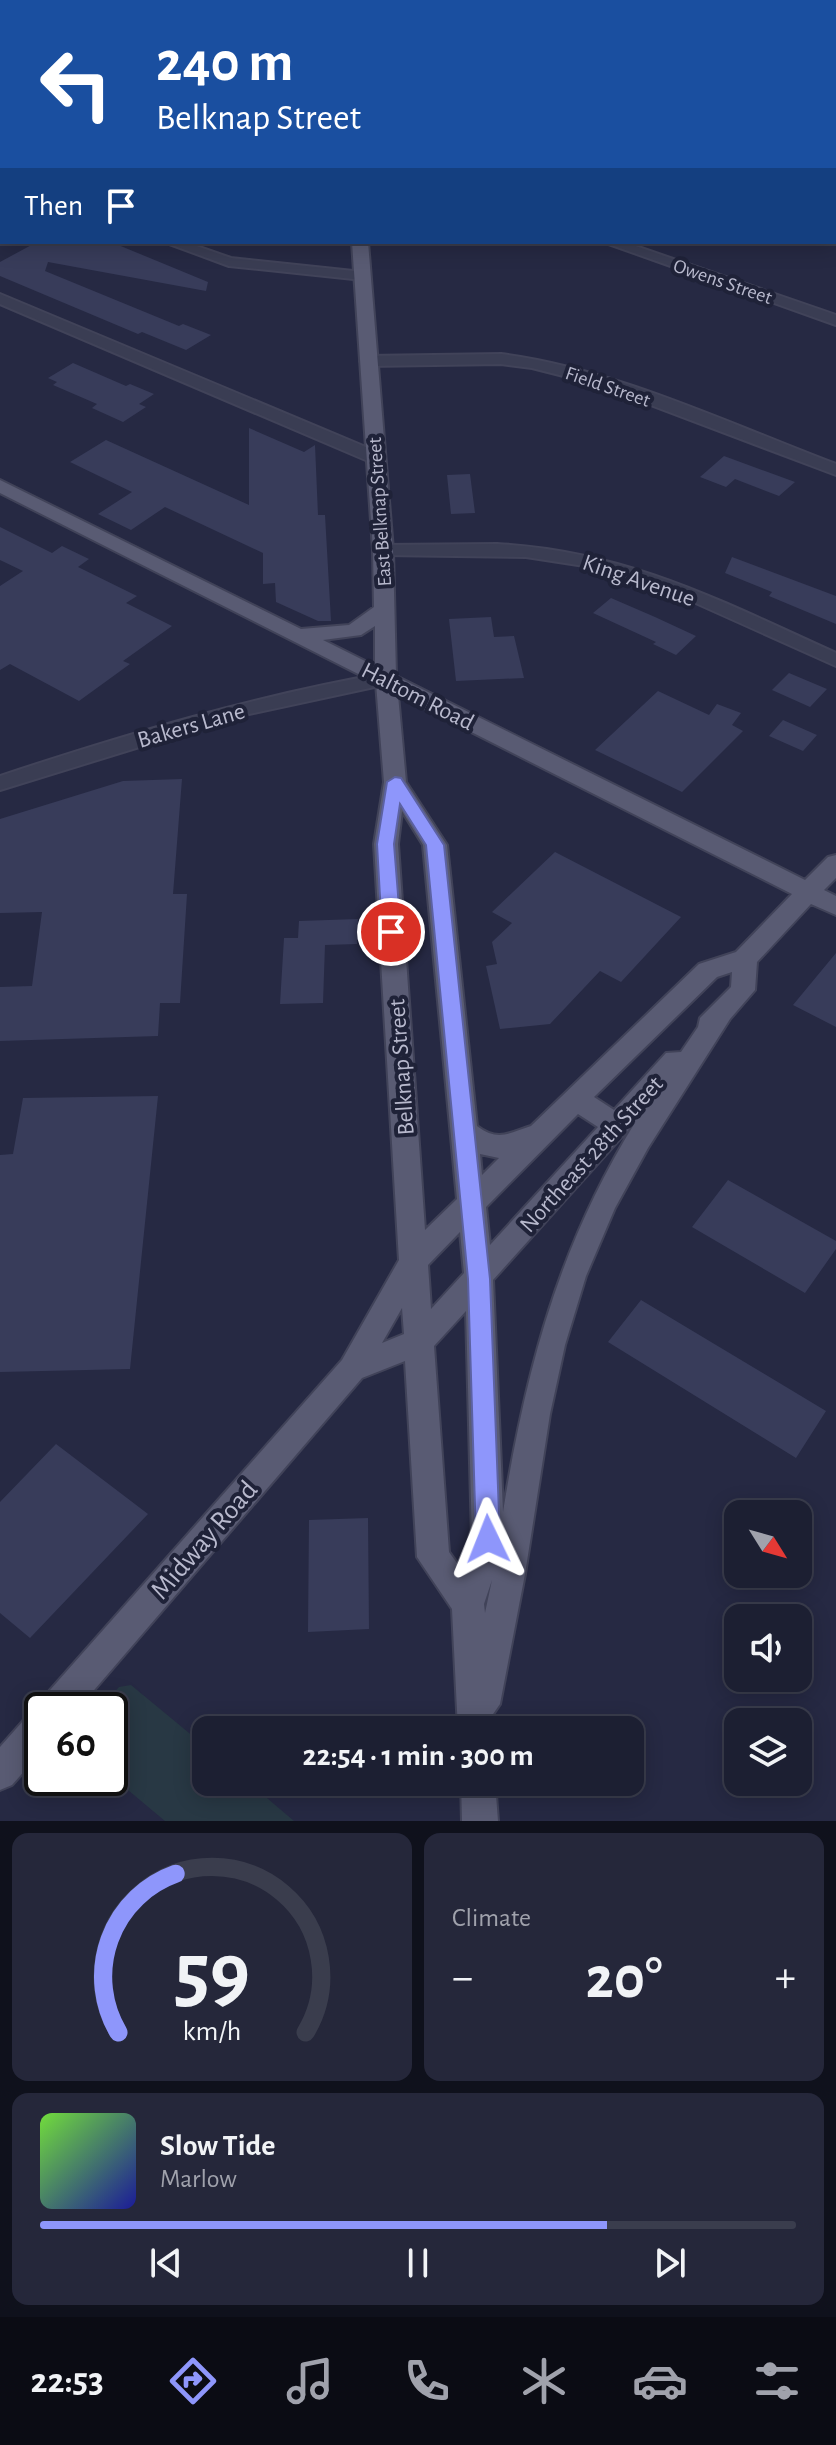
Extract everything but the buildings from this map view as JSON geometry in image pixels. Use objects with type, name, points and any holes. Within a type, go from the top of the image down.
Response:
[{"type":"main road","name":"East Belknap Street","points":[[360,244],[383,550],[386,679],[395,782]]},
{"type":"main road","name":"Haltom Road","points":[[0,486],[836,906]]},
{"type":"main road","points":[[297,635],[354,631],[386,608]]},
{"type":"main road","points":[[395,782],[435,845],[479,1279],[488,1539],[468,1604],[475,1716]]},
{"type":"main road","name":"Belknap Street","points":[[395,782],[386,844],[433,1557],[468,1604]]},
{"type":"main road","name":"Northeast 28th Street","points":[[414,1260],[708,970],[745,959],[836,863]]},
{"type":"main road","name":"Northeast 28th Street","points":[[420,1341],[479,1279],[615,1124],[743,990],[745,959]]},
{"type":"main road","points":[[479,1716],[511,1558],[542,1374],[571,1278],[594,1222],[627,1157],[721,1013]]},
{"type":"main road","points":[[576,1099],[615,1124]]},
{"type":"main road","points":[[462,1129],[485,1147],[499,1149],[520,1144],[550,1125]]},
{"type":"main road","name":"Midway Road","points":[[71,1692],[352,1369],[414,1260]]},
{"type":"main road","name":"Midway Road","points":[[352,1369],[420,1341]]},
{"type":"main road","points":[[0,1773],[24,1746]]},
{"type":"main road","points":[[479,1796],[480,1821]]},
{"type":"street","points":[[177,244],[229,262],[363,276]]},
{"type":"street","name":"Owens Street","points":[[616,244],[836,320]]},
{"type":"street","points":[[0,299],[374,457]]},
{"type":"street","name":"Field Street","points":[[368,361],[501,359],[533,363],[601,381],[836,470]]},
{"type":"street","name":"King Avenue","points":[[383,550],[481,549],[559,555],[608,565],[657,581],[836,660]]},
{"type":"street","name":"Bakers Lane","points":[[0,783],[236,711],[313,691],[386,679]]},
{"type":"shaded area","points":[[131,1685],[192,1735],[192,1796],[265,1796],[294,1821],[165,1821],[128,1790],[128,1692],[114,1692],[119,1687]]},
{"type":"route","points":[[391,932],[386,844],[395,782],[435,845],[479,1279],[488,1539]]}]
